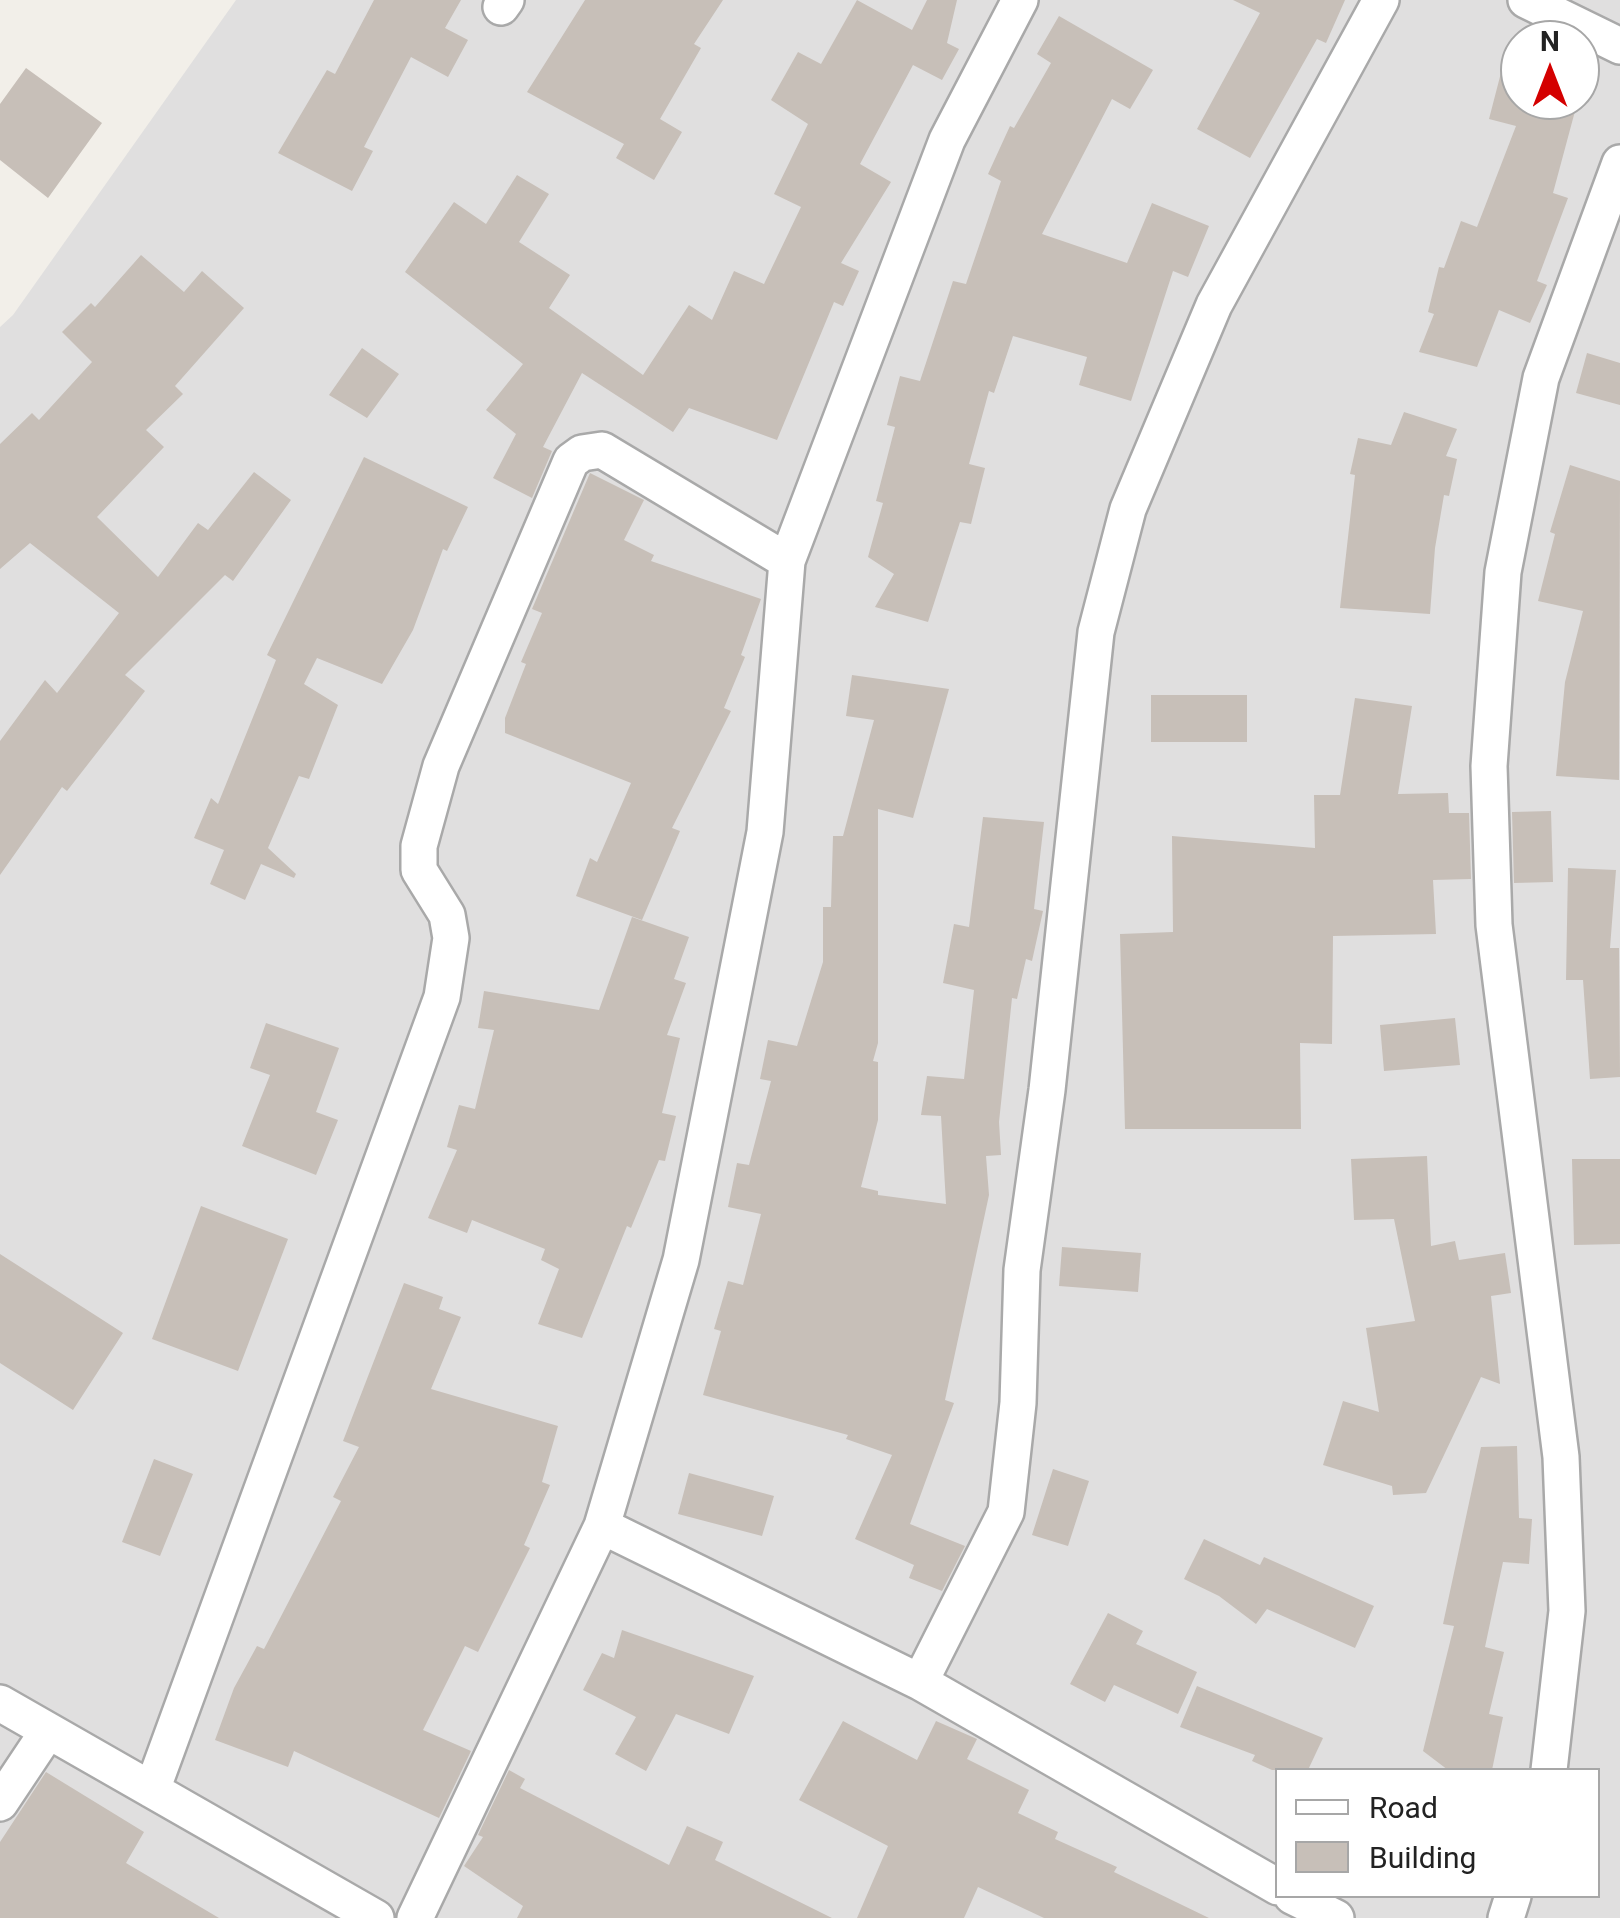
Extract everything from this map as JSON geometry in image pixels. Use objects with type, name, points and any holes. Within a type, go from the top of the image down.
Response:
[{"type":"street","points":[[415,1918],[602,1526],[681,1260],[764,832],[787,560],[947,140],[1020,0]]},
{"type":"street","points":[[920,1682],[1006,1512],[1018,1403],[1022,1270],[1096,632],[1128,509],[1214,305],[1380,0]]},
{"type":"street","points":[[1526,0],[1620,46]]},
{"type":"street","points":[[1550,1768],[1568,1611],[1562,1457],[1494,925],[1489,766],[1504,572],[1541,378],[1620,162]]},
{"type":"street","points":[[152,1790],[442,997],[451,938],[447,915],[419,870],[419,846],[441,766],[571,461],[602,450],[787,560]]},
{"type":"street","points":[[602,1526],[920,1682],[1275,1885]]},
{"type":"street","points":[[0,1703],[376,1918]]},
{"type":"street","points":[[0,1803],[48,1730]]},
{"type":"street","points":[[1296,1898],[1336,1918]]},
{"type":"shaded area","points":[[236,0],[1620,0],[1620,1918],[0,1918],[0,327],[13,315]]},
{"type":"building","points":[[374,0],[461,0],[445,28],[468,40],[448,77],[411,57],[364,147],[373,151],[352,191],[278,153],[327,70],[335,74]]},
{"type":"building","points":[[585,0],[723,0],[694,44],[701,48],[660,119],[682,132],[654,180],[616,158],[624,144],[527,92]]},
{"type":"building","points":[[857,0],[912,30],[927,0],[957,0],[947,43],[959,49],[942,80],[913,65],[860,164],[891,182],[841,263],[859,271],[843,306],[834,302],[777,440],[689,408],[673,432],[582,373],[543,447],[552,451],[532,498],[493,478],[516,434],[486,410],[523,364],[405,272],[454,202],[486,224],[517,175],[549,194],[519,242],[570,275],[549,308],[643,375],[689,305],[712,320],[734,271],[764,284],[801,207],[774,194],[808,124],[771,100],[798,52],[821,64]]},
{"type":"building","points":[[1233,0],[1345,0],[1326,43],[1317,39],[1250,158],[1197,129],[1260,13]]},
{"type":"building","points":[[1059,16],[1153,70],[1130,109],[1112,99],[1042,234],[1127,263],[1152,203],[1209,226],[1188,277],[1173,271],[1131,401],[1079,385],[1087,357],[1013,336],[994,393],[989,391],[969,464],[985,468],[971,524],[960,522],[928,622],[875,607],[894,574],[868,557],[883,503],[876,501],[895,427],[887,425],[900,376],[920,381],[953,281],[966,284],[1001,181],[988,174],[1010,126],[1014,128],[1051,63],[1037,54]]},
{"type":"building","points":[[26,68],[102,123],[48,198],[0,160],[0,104]]},
{"type":"building","points":[[1500,77],[1500,120],[1573,120],[1553,193],[1568,198],[1537,281],[1547,285],[1530,323],[1499,310],[1477,367],[1419,352],[1434,314],[1428,312],[1439,267],[1444,268],[1461,221],[1477,227],[1516,126],[1489,119]]},
{"type":"building","points":[[141,255],[184,292],[202,271],[244,308],[175,386],[183,394],[146,430],[164,447],[97,517],[158,577],[198,523],[208,530],[254,472],[291,500],[233,581],[225,575],[125,675],[145,691],[67,791],[62,787],[0,875],[0,741],[45,680],[57,693],[119,613],[30,543],[0,569],[0,444],[32,413],[39,420],[92,362],[62,332],[91,303],[95,307]]},
{"type":"building","points":[[362,348],[399,374],[367,418],[329,395]]},
{"type":"building","points":[[1587,353],[1620,363],[1620,405],[1576,393]]},
{"type":"building","points":[[1404,412],[1457,429],[1446,456],[1457,459],[1449,496],[1444,495],[1430,614],[1340,608],[1355,475],[1350,474],[1358,438],[1391,445]]},
{"type":"building","points":[[364,457],[468,507],[447,551],[443,549],[413,630],[382,684],[317,658],[304,684],[338,705],[309,779],[299,776],[268,848],[296,874],[294,878],[261,864],[245,900],[210,884],[224,850],[194,838],[211,798],[218,804],[276,660],[267,655]]},
{"type":"building","points":[[1570,465],[1620,481],[1619,780],[1556,776],[1565,682],[1583,611],[1538,601],[1555,534],[1550,532]]},
{"type":"building","points":[[590,473],[644,500],[624,540],[654,555],[651,561],[761,599],[741,655],[745,657],[724,708],[731,711],[672,828],[680,831],[642,920],[576,896],[590,858],[597,862],[631,783],[505,733],[505,718],[526,664],[521,662],[542,613],[532,609]]},
{"type":"building","points":[[852,675],[949,689],[913,818],[878,809],[878,1043],[873,1061],[878,1062],[878,1120],[861,1187],[878,1191],[878,1195],[946,1204],[941,1116],[921,1115],[927,1076],[964,1079],[974,990],[943,983],[954,924],[969,927],[983,817],[1044,822],[1034,909],[1043,911],[1032,961],[1026,959],[1017,999],[1012,998],[999,1122],[1001,1155],[986,1156],[989,1195],[945,1400],[954,1403],[910,1524],[965,1546],[942,1591],[909,1578],[914,1565],[855,1539],[892,1455],[846,1439],[848,1435],[703,1395],[721,1331],[714,1329],[728,1281],[743,1285],[761,1214],[728,1207],[737,1163],[749,1165],[771,1081],[760,1079],[768,1040],[797,1046],[823,962],[823,907],[831,907],[833,836],[843,836],[874,720],[846,716]]},
{"type":"building","points":[[1151,695],[1247,695],[1247,742],[1151,742]]},
{"type":"building","points":[[1355,698],[1412,706],[1398,794],[1448,793],[1449,813],[1469,813],[1471,879],[1433,880],[1436,934],[1333,936],[1332,1044],[1300,1043],[1301,1129],[1125,1129],[1120,934],[1173,932],[1172,836],[1315,848],[1314,795],[1340,795]]},
{"type":"building","points":[[1551,811],[1553,882],[1514,883],[1512,812]]},
{"type":"building","points":[[1568,868],[1616,870],[1610,948],[1619,948],[1620,1077],[1590,1079],[1583,980],[1566,980]]},
{"type":"building","points":[[632,917],[689,937],[674,979],[686,983],[667,1035],[680,1038],[662,1113],[676,1116],[665,1161],[659,1160],[631,1228],[627,1226],[582,1338],[538,1324],[559,1269],[541,1260],[545,1249],[472,1220],[467,1233],[428,1218],[457,1150],[447,1147],[459,1105],[475,1109],[494,1030],[478,1028],[484,991],[599,1010]]},
{"type":"building","points":[[1455,1018],[1460,1065],[1384,1071],[1380,1025]]},
{"type":"building","points":[[266,1023],[339,1048],[316,1112],[338,1120],[316,1175],[242,1146],[270,1075],[250,1068]]},
{"type":"building","points":[[1427,1156],[1431,1246],[1455,1241],[1459,1260],[1505,1253],[1511,1293],[1491,1296],[1500,1384],[1481,1377],[1426,1493],[1393,1495],[1392,1486],[1323,1465],[1343,1401],[1379,1412],[1366,1328],[1415,1321],[1394,1219],[1354,1220],[1351,1159]]},
{"type":"building","points":[[1572,1159],[1620,1159],[1620,1244],[1574,1245]]},
{"type":"building","points":[[201,1206],[288,1239],[238,1371],[152,1339]]},
{"type":"building","points":[[1062,1247],[1141,1253],[1138,1292],[1059,1286]]},
{"type":"building","points":[[0,1254],[123,1333],[73,1410],[0,1363]]},
{"type":"building","points":[[404,1283],[443,1297],[439,1309],[461,1317],[431,1389],[558,1426],[542,1482],[550,1485],[524,1545],[530,1548],[478,1652],[465,1646],[423,1730],[471,1751],[439,1818],[294,1751],[288,1767],[215,1740],[234,1688],[257,1646],[264,1649],[341,1501],[333,1497],[359,1447],[343,1441]]},
{"type":"building","points":[[1517,1446],[1519,1518],[1532,1519],[1529,1564],[1503,1562],[1485,1647],[1504,1652],[1489,1714],[1503,1717],[1492,1768],[1445,1768],[1423,1751],[1454,1626],[1443,1624],[1481,1447]]},
{"type":"building","points":[[154,1459],[193,1474],[160,1556],[122,1542]]},
{"type":"building","points":[[1053,1469],[1089,1481],[1068,1546],[1032,1535]]},
{"type":"building","points":[[689,1473],[774,1496],[762,1536],[678,1514]]},
{"type":"building","points":[[1204,1539],[1260,1565],[1264,1557],[1374,1606],[1355,1648],[1267,1609],[1256,1624],[1219,1596],[1184,1579]]},
{"type":"building","points":[[1108,1613],[1143,1631],[1136,1644],[1197,1672],[1178,1714],[1114,1685],[1105,1702],[1070,1684]]},
{"type":"building","points":[[622,1630],[754,1676],[729,1734],[676,1714],[646,1771],[615,1754],[636,1717],[583,1690],[602,1653],[614,1658]]},
{"type":"building","points":[[1197,1686],[1323,1738],[1309,1768],[1272,1770],[1252,1761],[1255,1755],[1180,1727]]},
{"type":"building","points":[[843,1721],[917,1760],[936,1721],[977,1739],[967,1759],[1029,1790],[1018,1813],[1058,1832],[1055,1839],[1117,1867],[1114,1872],[1209,1918],[1044,1918],[978,1887],[964,1918],[857,1918],[888,1846],[799,1800]]},
{"type":"building","points":[[509,1770],[525,1779],[520,1788],[669,1865],[687,1826],[723,1842],[715,1860],[832,1918],[517,1918],[523,1906],[464,1866],[483,1837],[478,1835]]},
{"type":"building","points":[[46,1772],[144,1832],[126,1863],[219,1918],[0,1918],[0,1842]]}]
